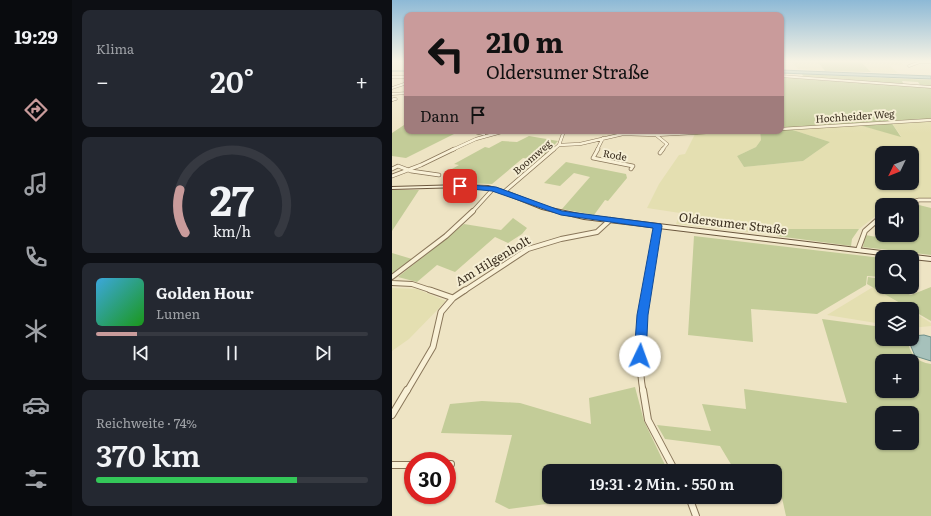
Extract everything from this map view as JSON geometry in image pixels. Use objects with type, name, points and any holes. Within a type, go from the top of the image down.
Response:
[{"type":"main road","name":"Oldersumer Straße","points":[[392,188],[462,186],[493,189],[561,213],[931,259]]},
{"type":"street","points":[[894,85],[931,88]]},
{"type":"street","points":[[392,94],[404,93]]},
{"type":"street","points":[[392,100],[396,99]]},
{"type":"street","name":"Hochheider Weg","points":[[784,129],[931,120]]},
{"type":"street","points":[[392,176],[411,171],[484,134]]},
{"type":"street","name":"Boomweg","points":[[504,192],[559,145],[563,134]]},
{"type":"street","points":[[559,145],[580,144],[622,134],[674,134]]},
{"type":"street","points":[[656,135],[667,144],[660,153]]},
{"type":"street","name":"Rode","points":[[603,138],[593,158],[632,168],[637,163]]},
{"type":"street","points":[[392,169],[398,166],[411,171],[439,175]]},
{"type":"street","points":[[392,277],[462,223],[474,212],[493,189]]},
{"type":"street","points":[[919,200],[931,200]]},
{"type":"street","name":"Am Hilgenholt","points":[[453,298],[528,250],[561,239],[597,232],[610,220]]},
{"type":"street","points":[[858,250],[865,231],[875,222]]},
{"type":"street","points":[[658,226],[642,315],[639,368],[648,420],[671,464]]},
{"type":"street","points":[[392,283],[412,284],[453,298],[442,312],[436,328],[433,346],[392,415]]},
{"type":"street","points":[[392,465],[404,464]]},
{"type":"street","points":[[692,504],[696,516]]},
{"type":"shaded area","points":[[931,120],[931,198],[875,198],[875,216],[859,229],[776,229],[775,235],[676,224],[680,213],[647,208],[659,184],[679,155],[685,154],[695,134],[760,134],[761,140],[756,147],[737,156],[744,167],[803,161],[830,142],[793,130],[859,125],[901,136],[891,122]]},
{"type":"shaded area","points":[[873,287],[875,288],[875,294],[884,294],[898,302],[875,302],[875,323],[827,315]]},
{"type":"shaded area","points":[[392,288],[417,289],[446,301],[409,339],[392,351]]},
{"type":"shaded area","points":[[919,315],[931,323],[931,326],[919,327]]},
{"type":"green space","points":[[784,85],[891,85],[931,88],[931,119],[784,129]]},
{"type":"green space","points":[[931,85],[931,87],[921,86]]},
{"type":"green space","points":[[891,122],[901,137],[859,125]]},
{"type":"green space","points":[[404,125],[404,134],[454,134],[406,158],[392,156],[392,133]]},
{"type":"green space","points":[[784,130],[793,130],[830,142],[803,161],[744,167],[737,156],[756,147],[761,140],[760,134],[784,134]]},
{"type":"green space","points":[[529,136],[558,141],[540,160],[523,158],[492,184],[457,183],[458,177],[443,174],[459,165],[454,164],[485,147],[489,148],[502,141],[517,142]]},
{"type":"green space","points":[[566,162],[626,174],[627,178],[608,201],[605,200],[594,215],[562,209],[590,177],[574,173],[560,186],[544,183]]},
{"type":"green space","points":[[392,190],[419,190],[392,231]]},
{"type":"green space","points":[[919,205],[931,208],[931,255],[919,254],[919,250],[888,250],[863,247],[865,235],[875,237],[875,242],[919,242]]},
{"type":"green space","points":[[513,218],[527,228],[522,234],[508,243],[495,237],[455,272],[437,265],[417,282],[398,277],[464,224],[501,230]]},
{"type":"green space","points":[[776,229],[859,229],[852,239],[851,246],[777,236]]},
{"type":"green space","points":[[694,236],[875,257],[875,277],[867,276],[866,285],[817,314],[751,309],[753,342],[688,335]]},
{"type":"green space","points":[[392,253],[412,259],[392,274]]},
{"type":"green space","points":[[868,277],[875,278],[875,289],[867,284]]},
{"type":"green space","points":[[931,287],[931,321],[919,314],[919,302],[898,302],[884,294],[919,294],[919,292]]},
{"type":"green space","points":[[822,319],[875,326],[875,346],[909,346],[913,354],[875,354],[875,398],[919,398],[919,360],[931,364],[931,516],[786,516],[782,498],[782,464],[731,464],[720,446],[665,439],[657,425],[711,431],[702,404],[746,409],[744,389],[847,403]]},
{"type":"green space","points":[[635,387],[644,421],[665,464],[542,464],[542,504],[546,504],[509,509],[495,502],[512,435],[441,433],[450,404],[482,401],[520,403],[591,424],[589,398]]},
{"type":"water","points":[[919,335],[931,337],[931,361],[919,357],[919,354],[914,354],[911,346],[919,346]]},
{"type":"route","points":[[460,186],[486,187],[561,213],[658,226],[642,315],[640,356]]}]
